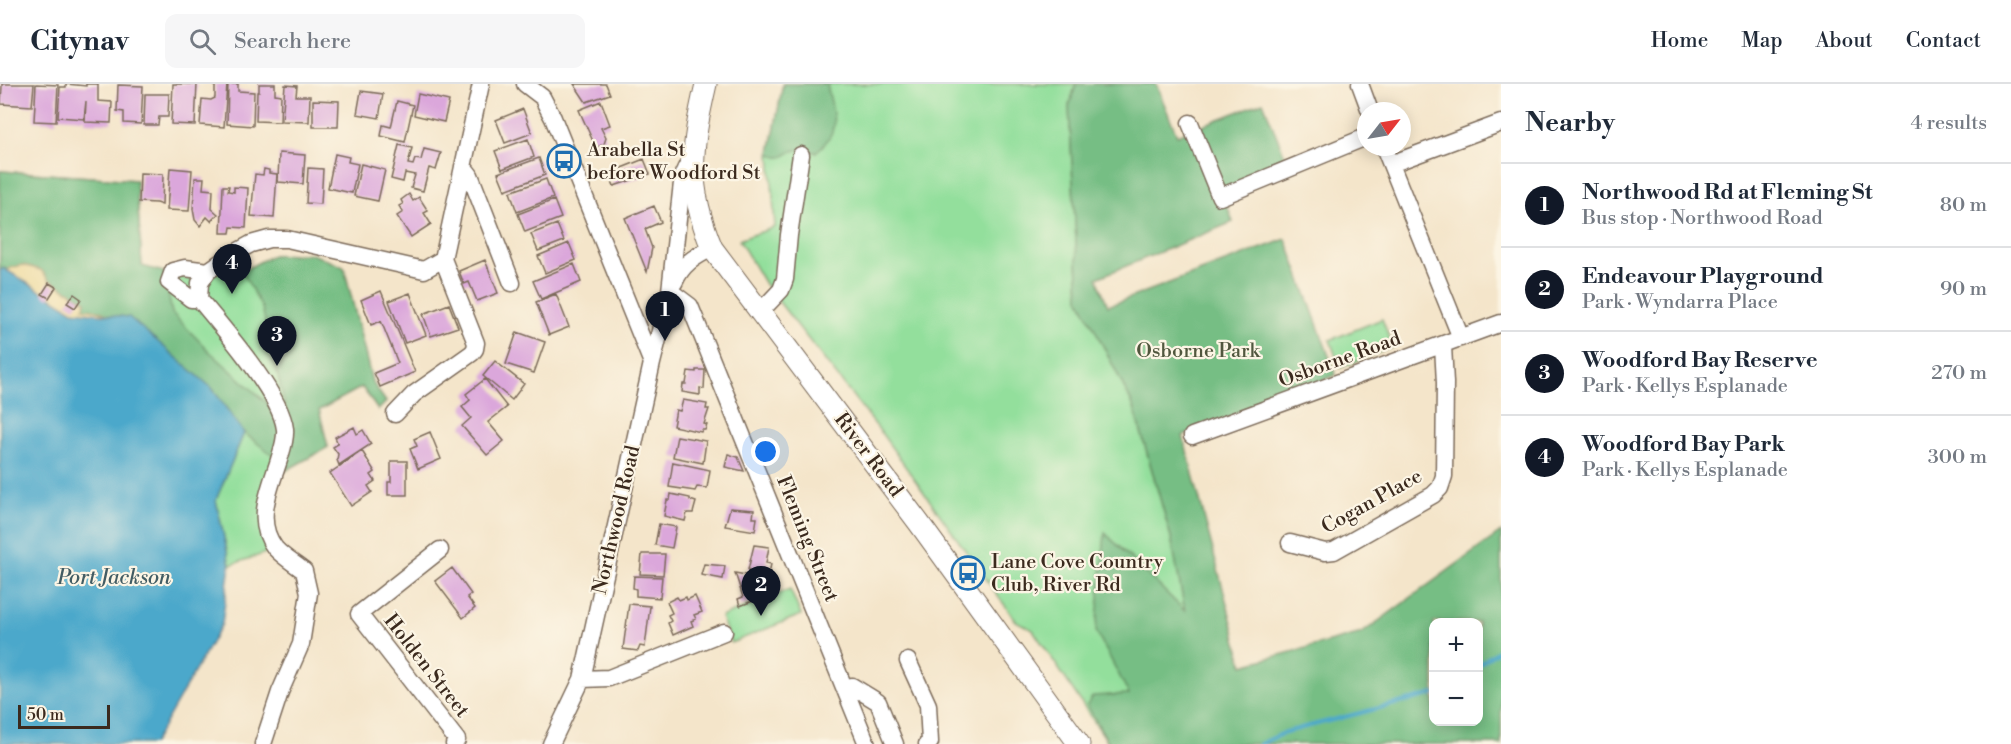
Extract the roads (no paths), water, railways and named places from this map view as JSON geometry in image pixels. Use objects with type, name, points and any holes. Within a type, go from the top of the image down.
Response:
[{"type":"main road","name":"Northwood Road","points":[[693,152],[706,84]]},
{"type":"main road","name":"River Road","points":[[693,152],[696,203],[701,223],[712,248],[919,523],[1079,744]]},
{"type":"street","points":[[395,414],[414,394],[475,349],[476,343],[443,259],[481,84]]},
{"type":"street","points":[[525,84],[542,97],[554,118],[652,363]]},
{"type":"street","points":[[1360,84],[1367,102]]},
{"type":"street","points":[[1190,123],[1220,197],[1357,141]]},
{"type":"street","points":[[1391,164],[1501,123]]},
{"type":"street","name":"Northwood Road","points":[[551,744],[582,679],[670,291],[683,174],[693,152]]},
{"type":"street","points":[[760,312],[781,290],[785,279],[801,155]]},
{"type":"street","points":[[1388,156],[1461,338]]},
{"type":"street","points":[[463,165],[470,175],[512,283]]},
{"type":"street","points":[[263,744],[280,692],[301,644],[309,593],[304,571],[275,548],[268,534],[263,512],[285,441],[285,427],[273,398],[253,368],[199,299],[200,283],[208,271],[251,244],[269,239],[287,238],[424,270],[443,259]]},
{"type":"street","name":"Northwood Road","points":[[670,291],[682,268],[694,257],[712,248]]},
{"type":"street","points":[[199,299],[191,299],[170,282],[173,271],[185,268],[208,271]]},
{"type":"street","name":"Fleming Street","points":[[670,291],[690,306],[867,744]]},
{"type":"street","name":"Osborne Road","points":[[1192,436],[1501,323]]},
{"type":"street","name":"Cogan Place","points":[[1290,543],[1325,552],[1334,551],[1433,495],[1440,488],[1444,476],[1443,346]]},
{"type":"street","name":"Holden Street","points":[[440,550],[359,614],[457,740],[454,744]]},
{"type":"street","points":[[582,679],[609,678],[724,632]]},
{"type":"street","points":[[908,661],[928,705],[930,742],[927,744]]},
{"type":"street","points":[[845,688],[852,686],[878,702],[895,744]]},
{"type":"water","name":"Port Jackson","points":[[3,268],[73,311],[129,317],[212,388],[244,433],[216,500],[230,565],[222,624],[153,744],[0,744],[0,271]]},
{"type":"waterway","points":[[1483,662],[1501,649]]},
{"type":"waterway","points":[[1260,744],[1286,732],[1429,695]]},
{"type":"place","name":"Arabella St before Woodford St","points":[[564,161]]},
{"type":"place","name":"Woodford Bay Park","points":[[232,294]]},
{"type":"place","name":"Northwood Rd at Fleming St","points":[[665,341]]},
{"type":"place","name":"Woodford Bay Reserve","points":[[277,366]]},
{"type":"place","name":"Lane Cove Country Club, River Rd","points":[[968,573]]},
{"type":"place","name":"Endeavour Playground","points":[[761,616]]},
{"type":"park label","name":"Osborne Park","points":[[1198,351]]}]
